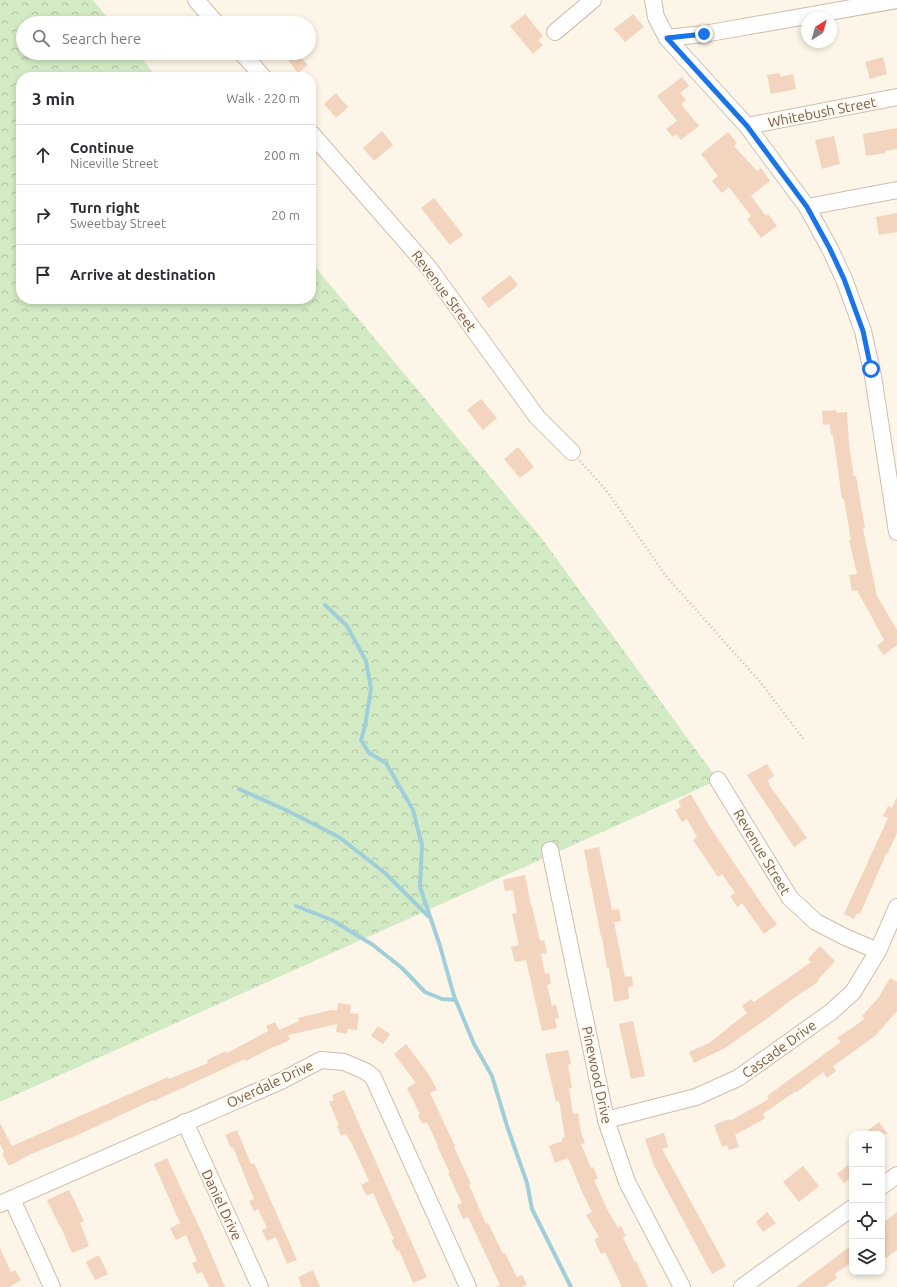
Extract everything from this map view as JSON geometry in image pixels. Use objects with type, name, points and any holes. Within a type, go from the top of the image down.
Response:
[{"type":"street","points":[[196,0],[210,16]]},
{"type":"street","points":[[555,32],[593,0]]},
{"type":"street","points":[[653,0],[656,17],[667,38],[747,126],[807,207],[830,249],[844,279],[863,331],[871,369],[897,532]]},
{"type":"street","points":[[667,38],[704,34],[897,0]]},
{"type":"street","points":[[248,60],[259,72]]},
{"type":"street","name":"Whitebush Street","points":[[747,126],[897,97]]},
{"type":"street","name":"Revenue Street","points":[[316,139],[429,268],[537,417],[572,452]]},
{"type":"street","points":[[807,207],[897,190]]},
{"type":"street","name":"Revenue Street","points":[[718,780],[790,898],[816,922],[845,937],[878,951]]},
{"type":"street","name":"Pinewood Drive","points":[[550,850],[606,1120],[627,1182],[682,1287]]},
{"type":"street","name":"Cascade Drive","points":[[606,1120],[696,1097],[738,1078],[831,1012],[854,992],[878,951],[897,907]]},
{"type":"street","name":"Overdale Drive","points":[[6,1202],[281,1081],[321,1060],[344,1062],[365,1071],[373,1077],[468,1287]]},
{"type":"street","name":"Daniel Drive","points":[[185,1122],[260,1287]]},
{"type":"street","points":[[885,1184],[897,1175]]},
{"type":"street","points":[[6,1202],[52,1287]]},
{"type":"street","points":[[742,1287],[849,1210]]},
{"type":"path","points":[[572,452],[606,490],[666,576],[761,683],[805,741]]},
{"type":"green space","points":[[0,0],[93,0],[106,16],[16,16],[16,60],[143,60],[153,72],[16,72],[16,304],[316,304],[316,268],[543,540],[718,780],[0,1102]]},
{"type":"building","points":[[525,14],[543,36],[538,40],[543,45],[533,54],[510,26]]},
{"type":"building","points":[[633,14],[644,27],[625,42],[614,29]]},
{"type":"building","points":[[883,57],[887,74],[870,79],[865,62]]},
{"type":"building","points":[[288,60],[303,60],[308,65],[297,72]]},
{"type":"building","points":[[780,73],[780,77],[793,74],[796,89],[771,94],[767,75]]},
{"type":"building","points":[[682,77],[689,86],[680,93],[686,100],[681,104],[699,126],[681,140],[676,134],[673,137],[666,129],[677,121],[657,96]]},
{"type":"building","points":[[336,93],[348,107],[336,118],[324,104]]},
{"type":"building","points":[[897,128],[897,149],[885,151],[886,153],[866,156],[863,134]]},
{"type":"building","points":[[382,131],[393,145],[374,161],[363,148]]},
{"type":"building","points":[[728,132],[737,143],[734,146],[757,171],[761,168],[770,181],[751,196],[766,216],[768,214],[777,226],[761,238],[747,219],[751,216],[729,187],[722,193],[712,181],[718,176],[701,154]]},
{"type":"building","points":[[834,136],[840,164],[822,169],[815,140]]},
{"type":"building","points":[[434,198],[463,235],[450,245],[421,208]]},
{"type":"building","points":[[897,213],[897,232],[879,235],[876,217]]},
{"type":"building","points":[[510,275],[518,285],[489,308],[481,298]]},
{"type":"building","points":[[481,399],[497,418],[483,430],[467,410]]},
{"type":"building","points":[[836,410],[837,413],[847,412],[849,445],[854,477],[856,476],[865,528],[863,529],[877,596],[897,630],[897,645],[884,655],[877,646],[884,640],[857,590],[852,591],[849,575],[857,574],[849,540],[851,540],[844,499],[842,499],[833,435],[831,435],[830,424],[823,425],[822,411]]},
{"type":"building","points":[[518,447],[534,467],[520,478],[504,459]]},
{"type":"building","points":[[767,764],[774,776],[768,780],[770,786],[807,838],[794,847],[747,775]]},
{"type":"building","points":[[691,794],[708,824],[763,906],[777,924],[764,934],[742,903],[737,907],[730,896],[735,893],[722,874],[718,877],[693,840],[697,837],[687,819],[682,822],[675,810],[681,807],[678,801]]},
{"type":"building","points":[[897,797],[897,833],[886,854],[860,914],[857,913],[854,919],[844,914],[888,818],[883,816],[888,806],[892,808]]},
{"type":"building","points":[[599,847],[612,910],[619,909],[621,921],[614,922],[625,977],[632,976],[633,986],[628,987],[629,999],[614,1002],[609,968],[607,968],[584,850]]},
{"type":"building","points":[[525,875],[540,941],[544,940],[547,953],[541,954],[545,974],[549,973],[551,984],[547,985],[552,1006],[556,1005],[559,1018],[555,1019],[557,1028],[542,1031],[526,960],[515,962],[511,947],[519,945],[512,914],[517,913],[513,890],[505,891],[503,880]]},
{"type":"building","points":[[820,946],[835,961],[817,981],[818,982],[725,1048],[694,1063],[689,1052],[709,1043],[747,1013],[742,1006],[751,999],[754,1002],[811,962],[808,959]]},
{"type":"building","points":[[890,978],[897,982],[897,1011],[875,1036],[833,1066],[836,1071],[827,1078],[823,1072],[797,1092],[796,1091],[763,1114],[764,1119],[735,1135],[739,1147],[729,1150],[727,1145],[722,1147],[714,1125],[729,1119],[730,1121],[769,1099],[767,1096],[841,1042],[837,1038],[865,1019],[862,1016],[879,997]]},
{"type":"building","points":[[338,1003],[351,1005],[350,1013],[359,1014],[357,1030],[348,1029],[347,1034],[336,1032],[337,1024],[288,1035],[290,1040],[246,1061],[245,1059],[80,1134],[31,1154],[9,1166],[2,1154],[4,1152],[0,1144],[0,1123],[12,1146],[168,1077],[169,1079],[208,1063],[207,1060],[226,1051],[227,1053],[268,1031],[266,1026],[275,1022],[279,1030],[299,1021],[298,1018],[331,1010],[337,1011]]},
{"type":"building","points":[[633,1021],[645,1076],[631,1079],[619,1024]]},
{"type":"building","points":[[378,1026],[390,1034],[383,1044],[371,1036]]},
{"type":"building","points":[[406,1044],[430,1076],[437,1090],[430,1093],[455,1146],[454,1147],[471,1184],[469,1185],[486,1224],[488,1223],[503,1254],[505,1253],[517,1277],[522,1275],[527,1284],[522,1287],[496,1287],[500,1285],[468,1217],[463,1219],[457,1205],[462,1203],[448,1173],[450,1173],[427,1122],[422,1124],[418,1115],[420,1114],[407,1088],[416,1083],[394,1054]]},
{"type":"building","points":[[568,1050],[571,1064],[568,1065],[572,1088],[569,1088],[573,1114],[578,1113],[581,1132],[585,1143],[581,1144],[591,1168],[593,1167],[598,1178],[594,1180],[607,1209],[618,1228],[621,1226],[626,1236],[623,1238],[648,1287],[622,1287],[605,1252],[601,1254],[594,1239],[599,1237],[586,1215],[592,1212],[568,1158],[555,1163],[549,1146],[562,1141],[562,1138],[565,1137],[559,1101],[556,1102],[545,1054]]},
{"type":"building","points":[[344,1090],[427,1277],[413,1283],[399,1250],[397,1251],[391,1240],[394,1239],[373,1193],[367,1196],[361,1185],[369,1181],[352,1144],[346,1134],[341,1136],[337,1126],[339,1125],[329,1102],[334,1100],[332,1095]]},
{"type":"building","points":[[879,1122],[888,1134],[885,1134],[885,1131],[867,1131]]},
{"type":"building","points":[[237,1130],[251,1164],[254,1163],[297,1260],[287,1264],[276,1237],[267,1241],[262,1230],[267,1228],[258,1209],[254,1211],[249,1201],[254,1199],[233,1147],[231,1148],[225,1135]]},
{"type":"building","points":[[664,1133],[668,1147],[662,1149],[726,1266],[712,1274],[654,1166],[645,1139]]},
{"type":"building","points":[[167,1158],[207,1244],[225,1287],[209,1287],[202,1272],[197,1274],[192,1263],[197,1261],[186,1235],[176,1240],[170,1228],[180,1223],[154,1164]]},
{"type":"building","points":[[848,1165],[849,1179],[844,1183],[837,1174]]},
{"type":"building","points":[[803,1166],[819,1186],[799,1202],[783,1182]]},
{"type":"building","points":[[69,1190],[84,1221],[80,1223],[89,1246],[72,1253],[47,1200]]},
{"type":"building","points":[[767,1212],[776,1223],[763,1232],[756,1222]]},
{"type":"building","points":[[897,1212],[897,1250],[886,1258],[885,1256],[885,1222]]},
{"type":"building","points":[[849,1247],[849,1264],[835,1274],[837,1278],[825,1287],[796,1287]]},
{"type":"building","points":[[0,1248],[11,1272],[15,1270],[21,1280],[9,1287],[0,1287]]},
{"type":"building","points":[[99,1255],[108,1274],[95,1280],[86,1262]]},
{"type":"building","points":[[313,1270],[320,1287],[302,1287],[298,1277]]},
{"type":"waterway","points":[[325,605],[347,626],[366,661],[371,689],[365,726],[361,740],[369,753],[386,763],[413,810],[422,845],[420,887],[440,946],[454,996],[474,1044],[492,1076],[507,1126],[527,1183],[532,1209],[571,1287]]},
{"type":"waterway","points":[[239,789],[286,810],[339,837],[385,873],[428,916]]},
{"type":"waterway","points":[[296,906],[332,920],[373,945],[402,968],[425,992],[442,999],[455,1000]]},
{"type":"route","points":[[704,34],[667,38],[747,126],[807,207],[830,249],[844,279],[863,331],[871,369]]}]
